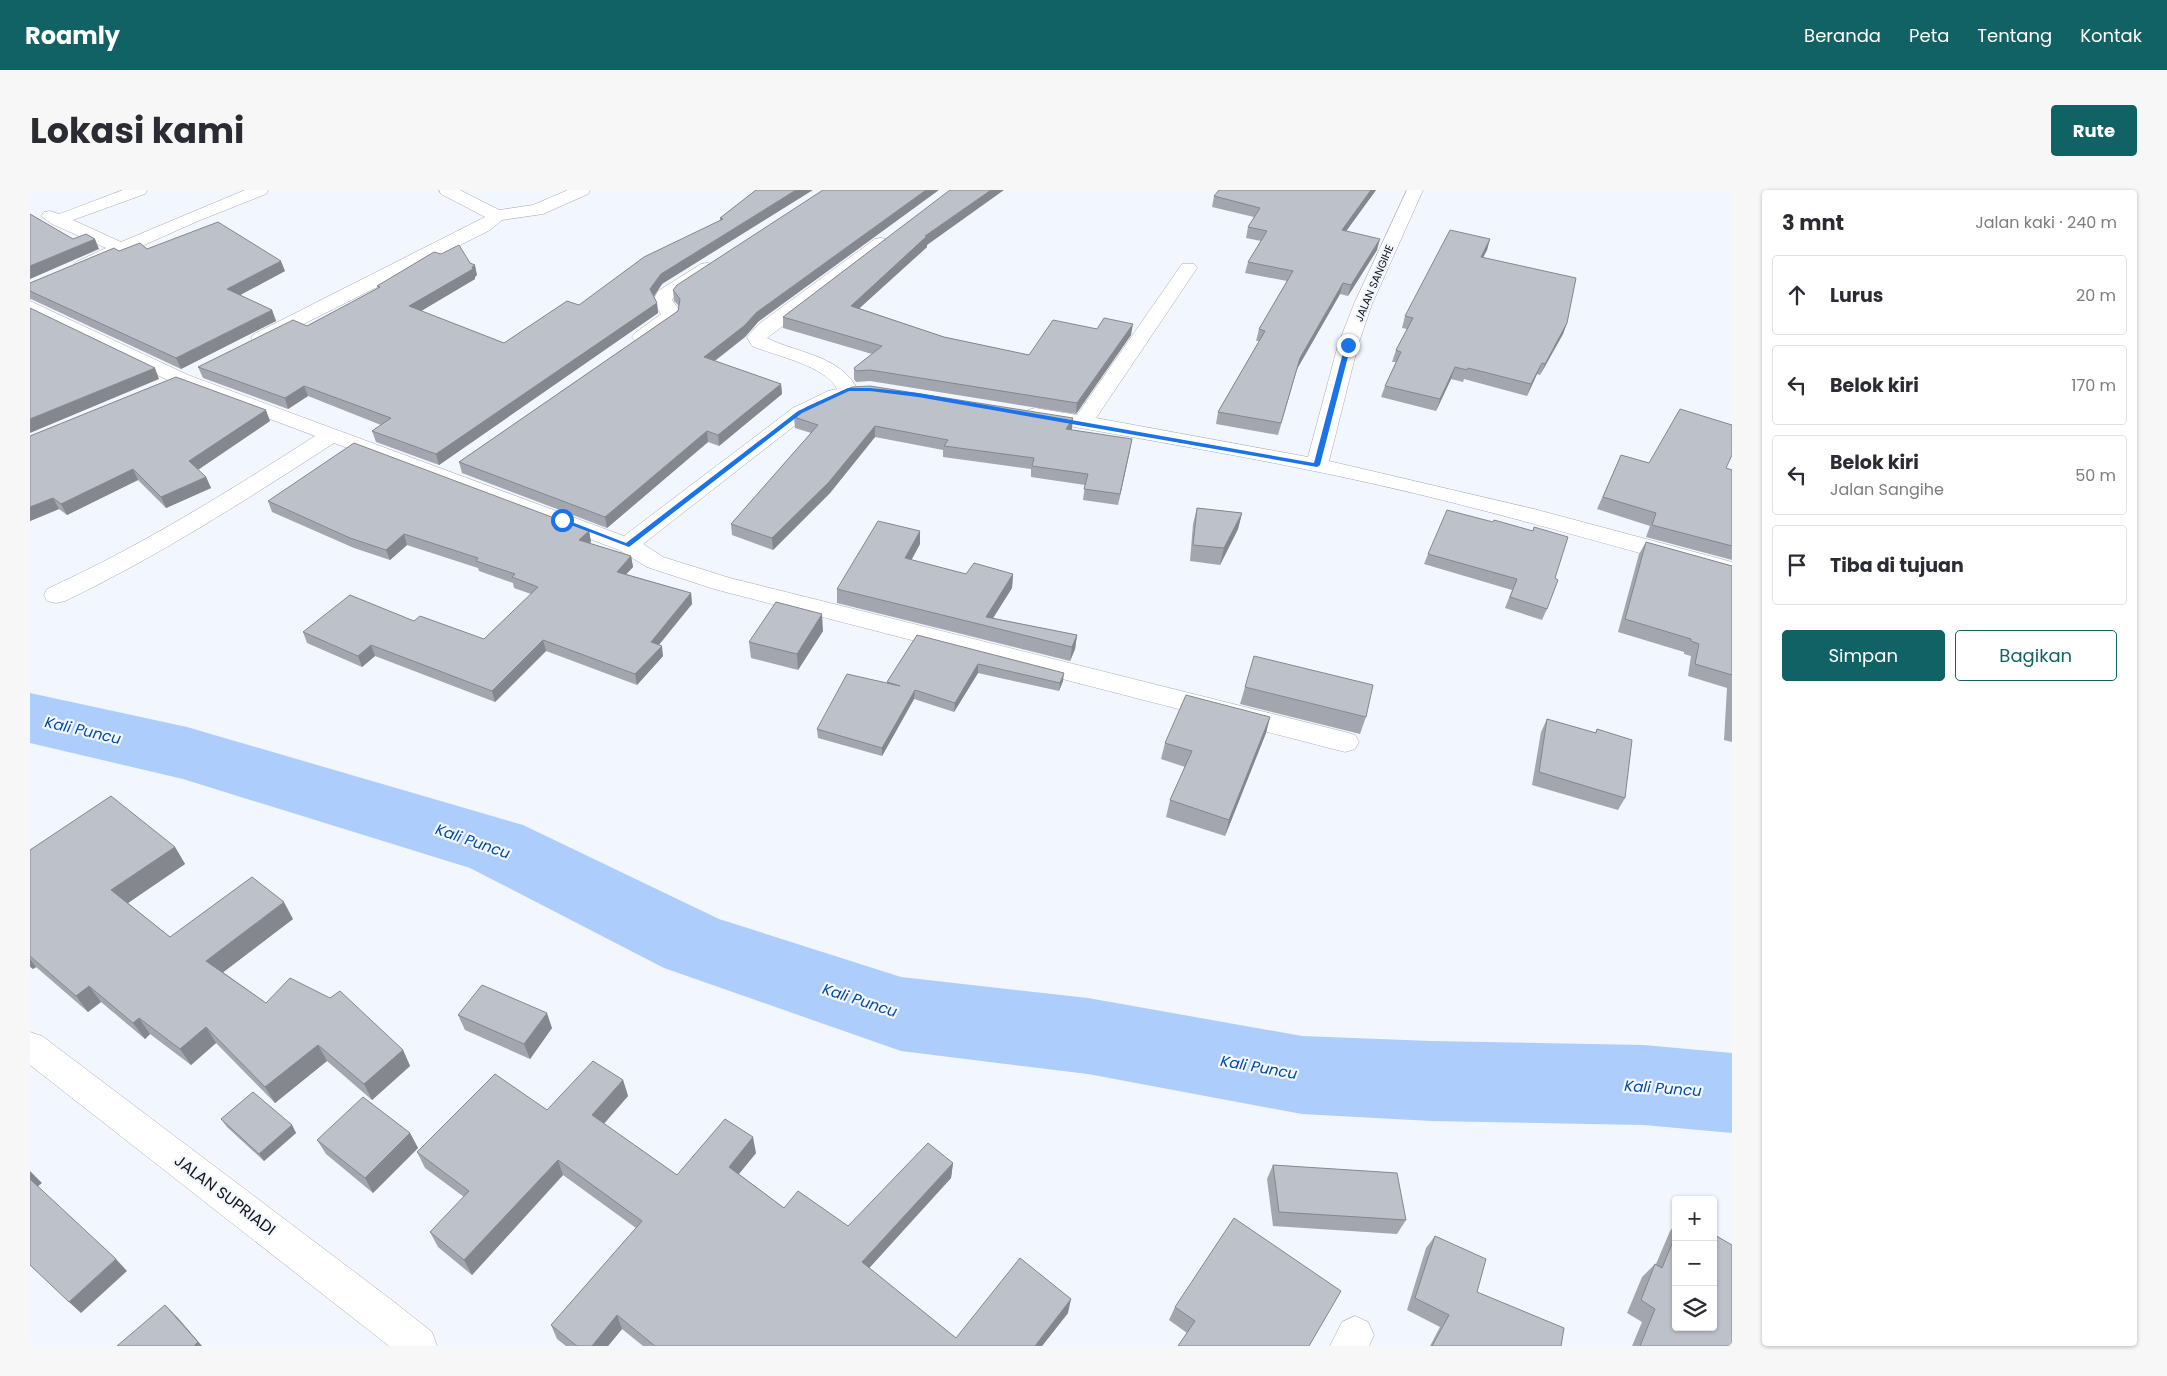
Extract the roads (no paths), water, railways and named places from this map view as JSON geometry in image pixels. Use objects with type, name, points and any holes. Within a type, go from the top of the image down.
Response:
[{"type":"street","points":[[120,248],[54,218],[139,190]]},
{"type":"street","points":[[69,271],[260,190]]},
{"type":"street","points":[[447,190],[497,216]]},
{"type":"street","points":[[241,348],[484,226],[497,216],[537,210],[582,190]]},
{"type":"street","name":"JALAN SANGIHE","points":[[1317,465],[1348,345],[1363,304],[1415,190]]},
{"type":"street","points":[[848,390],[841,376],[822,366],[758,342],[757,338],[766,328],[898,230]]},
{"type":"street","points":[[625,349],[671,316],[671,310],[662,301],[670,290],[719,260]]},
{"type":"street","points":[[1082,423],[1188,268]]},
{"type":"street","points":[[30,307],[330,436],[450,470],[627,546],[655,562],[723,584],[1345,742]]},
{"type":"street","points":[[154,390],[189,374]]},
{"type":"street","points":[[627,546],[800,412],[848,390],[870,389]]},
{"type":"street","points":[[1018,412],[1317,465],[1504,508],[1732,570]]},
{"type":"street","points":[[56,595],[102,575],[157,546],[330,436]]},
{"type":"street","name":"JALAN SUPRIADI","points":[[30,1046],[373,1308],[418,1346]]},
{"type":"waterway","name":"Kali Puncu","points":[[30,718],[187,753],[496,846],[693,944],[901,1014],[1088,1036],[1302,1075],[1431,1081],[1644,1085],[1732,1093]]}]
